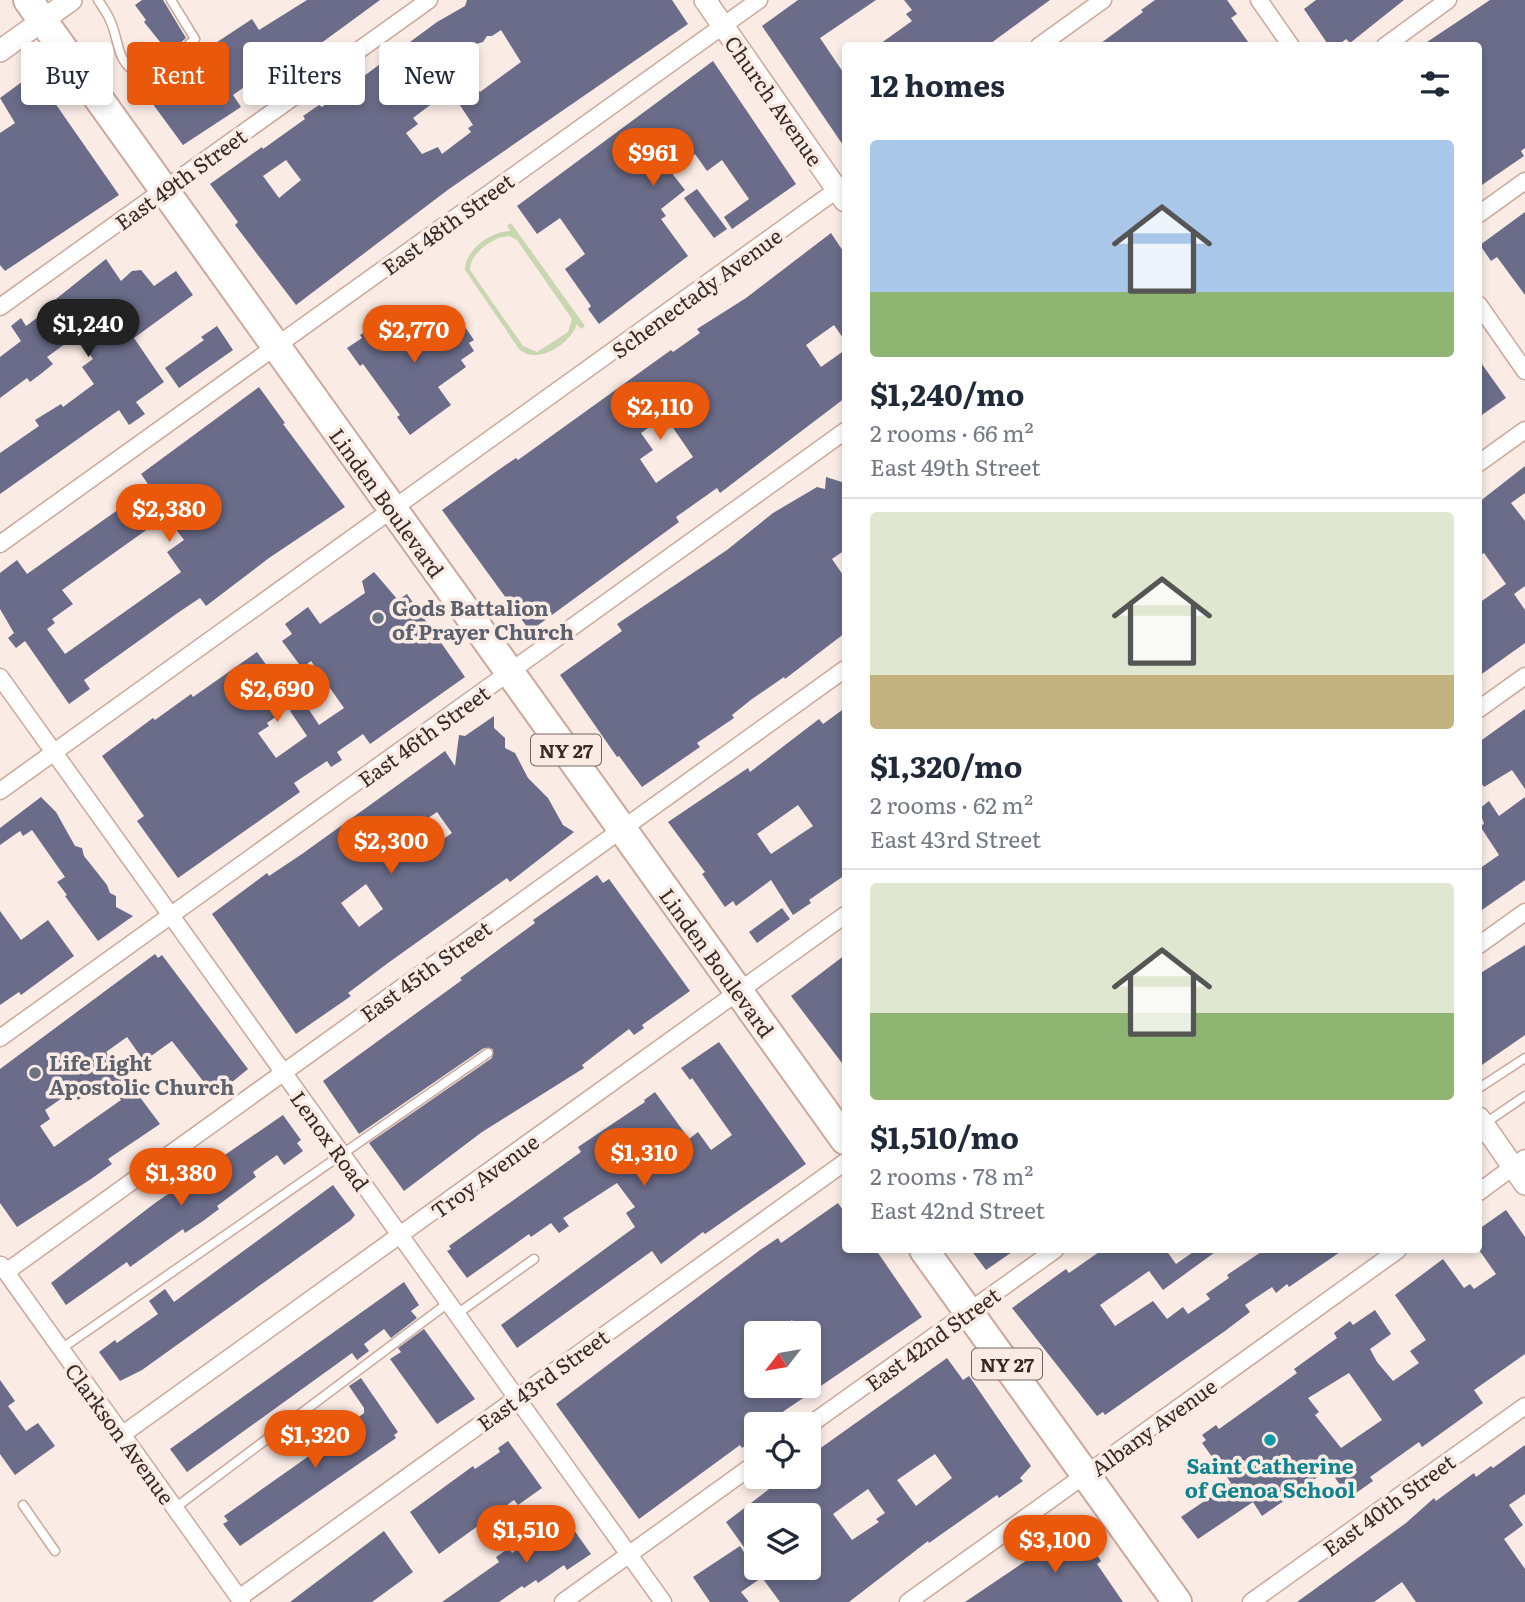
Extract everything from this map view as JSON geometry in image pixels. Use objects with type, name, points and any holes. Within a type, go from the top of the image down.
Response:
[{"type":"highway","name":"Linden Boulevard","points":[[35,10],[842,1136]]},
{"type":"highway","name":"NY 27","points":[[926,1253],[1177,1602]]},
{"type":"main road","points":[[0,51],[35,10],[71,0]]},
{"type":"main road","name":"Church Avenue","points":[[705,0],[842,191]]},
{"type":"main road","points":[[1482,1122],[1521,1170]]},
{"type":"street","name":"East 49th Street","points":[[0,307],[429,0]]},
{"type":"street","name":"East 48th Street","points":[[0,544],[759,0]]},
{"type":"street","points":[[1045,42],[1103,0]]},
{"type":"street","points":[[1259,0],[1288,42]]},
{"type":"street","points":[[1390,42],[1448,0]]},
{"type":"street","points":[[1482,212],[1525,181]]},
{"type":"street","name":"Schenectady Avenue","points":[[0,791],[392,509],[842,193]]},
{"type":"street","points":[[1482,309],[1525,371]]},
{"type":"street","points":[[1482,461],[1525,430]]},
{"type":"street","name":"East 46th Street","points":[[0,1038],[842,433]]},
{"type":"street","name":"East 45th Street","points":[[3,1268],[842,671]]},
{"type":"street","points":[[1482,707],[1525,676]]},
{"type":"street","name":"Lenox Road","points":[[0,677],[663,1602]]},
{"type":"street","points":[[1482,943],[1525,912]]},
{"type":"street","name":"Troy Avenue","points":[[122,1434],[842,917]]},
{"type":"street","name":"East 43rd Street","points":[[241,1600],[517,1397],[842,1164]]},
{"type":"street","points":[[1482,1190],[1521,1170]]},
{"type":"street","name":"East 42nd Street","points":[[821,1417],[1051,1253]]},
{"type":"street","name":"Albany Avenue","points":[[908,1602],[1394,1253]]},
{"type":"street","name":"Clarkson Avenue","points":[[3,1268],[241,1600]]},
{"type":"street","name":"East 40th Street","points":[[1251,1602],[1525,1406]]},
{"type":"street","points":[[563,1602],[744,1473]]},
{"type":"lane","points":[[98,0],[112,22],[119,55],[126,66],[139,74],[164,66],[195,39],[171,0]]},
{"type":"lane","points":[[61,1349],[488,1053]]},
{"type":"lane","points":[[1482,1086],[1525,1058]]},
{"type":"lane","points":[[1482,1120],[1525,1096]]},
{"type":"lane","points":[[176,1508],[452,1309],[534,1259]]},
{"type":"lane","points":[[23,1506],[55,1551]]},
{"type":"green space","points":[[511,223],[585,326],[581,329],[577,324],[568,339],[543,354],[526,354],[519,349],[465,270],[469,255],[474,249],[495,234],[510,231],[507,226]],"holes":[[[509,236],[517,240],[572,319],[568,332],[537,352],[523,346],[470,270],[478,252],[496,239]]]},
{"type":"building","points":[[142,0],[163,0],[186,38],[181,42],[160,42],[144,22],[146,20],[135,5]]},
{"type":"building","points":[[307,0],[380,0],[323,42],[243,42],[243,88],[233,95],[241,107],[183,145],[154,105],[229,105],[229,42],[217,42],[252,19],[259,30]]},
{"type":"building","points":[[467,0],[672,0],[688,24],[449,189],[296,305],[235,225],[238,222],[210,184],[305,119],[303,116],[319,105],[365,105],[365,75],[379,65],[379,105],[430,105],[413,118],[418,124],[406,133],[422,154],[438,147],[442,154],[471,132],[468,128],[473,125],[460,105],[479,105],[479,91],[521,62],[501,30],[479,43],[410,42],[465,6]],"holes":[[[286,160],[301,180],[279,198],[263,176]]]},
{"type":"building","points":[[798,0],[876,0],[820,38],[842,71],[842,144],[762,26]]},
{"type":"building","points":[[904,0],[1050,0],[992,42],[883,42],[912,21],[906,14],[912,10]]},
{"type":"building","points":[[1155,0],[1227,0],[1237,14],[1231,18],[1248,42],[1102,42],[1143,12],[1141,10]]},
{"type":"building","points":[[1316,0],[1404,0],[1351,42],[1346,39],[1342,42],[1326,42],[1304,9]]},
{"type":"building","points":[[1490,0],[1525,0],[1525,148],[1521,151],[1524,156],[1482,185],[1482,42],[1427,42]]},
{"type":"building","points":[[713,61],[796,184],[732,229],[724,217],[749,199],[722,160],[707,171],[695,154],[671,172],[685,190],[661,209],[666,216],[661,219],[688,256],[599,324],[588,309],[591,306],[565,269],[585,254],[560,218],[537,234],[517,206]]},
{"type":"building","points":[[21,83],[21,105],[56,105],[119,195],[5,271],[0,265],[0,133],[15,123],[0,98]]},
{"type":"building","points":[[697,189],[727,229],[714,238],[684,198]]},
{"type":"building","points":[[1525,212],[1525,295],[1497,257],[1491,261],[1482,244]]},
{"type":"building","points":[[831,233],[842,250],[842,337],[834,325],[806,345],[821,367],[842,352],[842,400],[720,493],[717,488],[676,517],[679,522],[530,631],[442,510],[516,458],[518,460],[671,350],[673,352],[700,333],[697,329],[746,298]],"holes":[[[665,416],[693,457],[656,483],[640,459],[653,450],[641,433]]]},
{"type":"building","points":[[106,259],[121,281],[132,271],[141,270],[154,286],[176,271],[193,295],[134,338],[164,382],[136,402],[145,414],[129,425],[119,410],[0,494],[0,453],[39,426],[35,420],[61,404],[63,407],[94,384],[82,367],[93,359],[76,336],[47,357],[53,364],[42,373],[30,382],[27,378],[0,398],[0,357],[21,341],[11,326],[21,318],[26,326],[59,302],[56,299]]},
{"type":"building","points":[[448,314],[458,328],[463,324],[474,340],[469,343],[474,351],[461,360],[466,367],[438,387],[451,405],[410,435],[397,417],[400,415],[363,364],[360,366],[347,348],[362,338],[360,335],[389,318],[402,336],[429,317],[434,324]]},
{"type":"building","points":[[217,326],[233,350],[179,388],[165,368],[204,340],[201,337]]},
{"type":"building","points":[[1482,364],[1506,398],[1482,415]]},
{"type":"building","points":[[259,387],[345,507],[269,558],[206,606],[200,598],[179,612],[84,680],[90,689],[69,704],[25,641],[16,648],[8,638],[14,633],[0,609],[0,573],[17,560],[27,574],[150,487],[141,474]],"holes":[[[166,516],[184,540],[167,552],[181,572],[65,654],[47,629],[55,623],[52,619],[73,604],[62,590]]]},
{"type":"building","points":[[1525,466],[1525,493],[1511,503],[1525,521],[1525,586],[1514,594],[1525,610],[1525,643],[1482,674],[1482,601],[1506,584],[1484,553],[1482,554],[1482,500]]},
{"type":"building","points":[[826,477],[842,482],[842,552],[832,559],[842,574],[842,635],[785,679],[784,677],[752,699],[732,715],[734,718],[697,743],[700,747],[642,787],[619,756],[617,757],[560,675],[622,631],[617,624],[727,550],[773,513],[817,487],[825,489]]},
{"type":"building","points":[[374,572],[398,600],[407,594],[465,677],[370,744],[363,734],[337,752],[342,760],[331,767],[327,761],[294,783],[300,792],[178,878],[137,821],[144,816],[102,756],[153,718],[155,720],[191,694],[193,697],[257,652],[294,704],[267,723],[269,726],[258,733],[276,758],[307,736],[290,711],[304,702],[319,725],[344,708],[311,661],[302,668],[282,641],[292,634],[285,624],[308,607],[320,624],[365,593],[362,581]]},
{"type":"building","points":[[1525,709],[1525,789],[1512,770],[1484,787],[1482,740]]},
{"type":"building","points":[[842,710],[842,877],[793,915],[771,880],[736,906],[733,901],[725,907],[702,874],[705,872],[668,822],[748,768],[750,772],[819,719],[823,724]],"holes":[[[798,805],[813,826],[771,854],[757,834]]]},
{"type":"building","points":[[494,716],[494,728],[505,738],[505,748],[515,753],[528,778],[548,798],[563,825],[574,832],[510,882],[507,878],[388,963],[348,993],[351,996],[296,1034],[212,914],[267,873],[269,876],[302,854],[445,751],[455,766],[459,735],[465,736]],"holes":[[[437,812],[452,833],[427,850],[412,829]],[[366,884],[383,909],[359,927],[341,903]]]},
{"type":"building","points":[[41,797],[56,812],[75,846],[82,848],[84,856],[107,885],[110,893],[116,896],[116,907],[133,916],[98,941],[65,896],[67,895],[57,882],[65,877],[32,830],[23,836],[20,831],[0,845],[0,828]]},
{"type":"building","points":[[1525,797],[1525,880],[1482,910],[1482,867],[1499,855],[1482,829],[1482,807],[1489,801],[1499,816]]},
{"type":"building","points":[[597,875],[603,883],[609,879],[690,991],[642,1025],[644,1028],[634,1035],[629,1029],[582,1065],[584,1068],[482,1132],[404,1191],[369,1143],[492,1058],[493,1049],[484,1048],[359,1134],[323,1081],[462,980],[460,978],[535,923],[533,920]]},
{"type":"building","points":[[782,908],[790,919],[757,943],[749,932]]},
{"type":"building","points":[[0,911],[21,940],[48,920],[74,956],[21,995],[19,992],[0,1005]]},
{"type":"building","points":[[1525,945],[1525,1035],[1482,1065],[1482,972]]},
{"type":"building","points":[[155,954],[158,958],[162,955],[248,1069],[226,1087],[222,1081],[210,1090],[172,1041],[144,1061],[127,1037],[106,1052],[160,1124],[108,1159],[112,1164],[17,1227],[0,1203],[0,1069]],"holes":[[[106,1080],[121,1100],[54,1147],[40,1126],[50,1119],[45,1110],[72,1091],[78,1100]]]},
{"type":"building","points":[[842,957],[842,1063],[791,996]]},
{"type":"building","points":[[719,1042],[806,1164],[705,1234],[703,1232],[661,1264],[652,1251],[517,1348],[501,1325],[635,1227],[626,1213],[635,1207],[617,1183],[563,1218],[569,1226],[559,1233],[551,1223],[531,1237],[529,1234],[467,1278],[447,1251],[451,1249],[449,1246],[581,1152],[578,1147],[645,1102],[644,1100],[655,1092],[689,1139],[698,1132],[711,1150],[732,1135],[692,1078],[690,1080],[681,1068]]},
{"type":"building","points":[[283,1115],[301,1140],[297,1143],[303,1151],[284,1165],[277,1155],[253,1172],[256,1177],[217,1206],[219,1209],[203,1221],[185,1233],[183,1229],[130,1267],[127,1262],[66,1305],[51,1283],[155,1203]]},
{"type":"building","points":[[333,1185],[355,1215],[351,1220],[142,1370],[120,1381],[99,1352],[115,1340],[117,1343],[158,1314],[149,1301],[165,1289],[174,1302]]},
{"type":"building","points":[[838,1203],[842,1209],[842,1253],[878,1253],[922,1317],[821,1386],[821,1321],[744,1321],[744,1398],[803,1398],[783,1412],[744,1412],[744,1447],[740,1445],[639,1519],[556,1404],[778,1238],[781,1243]]},
{"type":"building","points":[[1506,1210],[1525,1237],[1525,1354],[1474,1390],[1483,1403],[1422,1447],[1419,1442],[1370,1477],[1373,1481],[1349,1498],[1329,1469],[1262,1516],[1253,1502],[1198,1539],[1181,1517],[1231,1483],[1202,1443],[1206,1440],[1202,1435],[1216,1425],[1219,1429],[1297,1373],[1294,1369],[1337,1338],[1334,1333],[1350,1321],[1353,1325],[1375,1310],[1391,1334],[1370,1349],[1393,1381],[1419,1363],[1410,1351],[1426,1340],[1395,1295],[1443,1259],[1464,1288],[1470,1284],[1474,1289],[1496,1274],[1481,1253],[1482,1227]],"holes":[[[1349,1373],[1382,1420],[1341,1448],[1315,1415],[1319,1412],[1308,1398]]]},
{"type":"building","points":[[973,1253],[1011,1253],[986,1270]]},
{"type":"building","points":[[1098,1253],[1168,1253],[1176,1264],[1192,1253],[1214,1253],[1163,1290],[1149,1271],[1100,1305],[1115,1326],[1153,1301],[1167,1319],[1183,1307],[1188,1314],[1210,1299],[1206,1294],[1229,1278],[1227,1275],[1260,1253],[1339,1253],[1289,1287],[1287,1284],[1276,1293],[1272,1287],[1245,1305],[1250,1312],[1225,1331],[1105,1415],[1103,1412],[1097,1416],[1012,1308],[1066,1269],[1069,1273]]},
{"type":"building","points":[[404,1282],[419,1305],[411,1311],[417,1318],[391,1338],[384,1329],[364,1344],[369,1351],[357,1360],[352,1353],[187,1472],[170,1449]]},
{"type":"building","points":[[424,1329],[475,1399],[437,1424],[390,1359],[401,1352],[398,1348]]},
{"type":"building","points":[[947,1358],[963,1380],[969,1376],[1031,1466],[1020,1478],[1023,1481],[999,1498],[997,1495],[929,1543],[928,1541],[849,1602],[780,1602],[764,1580],[821,1580],[821,1503],[751,1503],[769,1489],[821,1489],[821,1448]],"holes":[[[935,1454],[952,1478],[916,1506],[897,1480]],[[868,1489],[885,1513],[876,1519],[879,1522],[852,1540],[833,1514]]]},
{"type":"building","points":[[361,1378],[398,1432],[394,1435],[396,1438],[240,1546],[223,1524],[228,1521],[224,1516],[353,1425],[351,1423],[364,1413],[364,1408],[349,1386]]},
{"type":"building","points":[[0,1380],[15,1401],[8,1406],[26,1431],[38,1423],[55,1446],[15,1475],[0,1454]]},
{"type":"building","points":[[508,1441],[542,1488],[518,1505],[514,1500],[439,1554],[410,1512],[473,1466],[475,1469],[500,1452],[498,1448]]},
{"type":"building","points":[[1525,1445],[1525,1494],[1509,1505],[1523,1525],[1504,1539],[1525,1569],[1525,1602],[1416,1602],[1402,1582],[1374,1602],[1297,1602],[1406,1523],[1434,1498],[1436,1501],[1474,1473],[1476,1477],[1491,1466],[1493,1468]]},
{"type":"building","points":[[744,1508],[744,1547],[726,1522]]},
{"type":"building","points":[[564,1516],[591,1554],[567,1570],[564,1565],[538,1583],[536,1580],[524,1588],[522,1586],[499,1602],[442,1602],[499,1562],[496,1557],[509,1548],[512,1553]]},
{"type":"building","points":[[1077,1525],[1101,1561],[1097,1564],[1123,1602],[965,1602],[1048,1546],[1044,1541],[1064,1527],[1068,1532]]},
{"type":"building","points":[[384,1531],[413,1572],[372,1602],[290,1602]]},
{"type":"building","points":[[740,1546],[744,1552],[744,1580],[758,1580],[741,1592],[749,1602],[710,1602],[693,1577]]},
{"type":"place","name":"Gods Battalion of Prayer Church","points":[[378,618]]},
{"type":"place","name":"Life Light Apostolic Church","points":[[35,1073]]},
{"type":"place","name":"Saint Catherine of Genoa School","points":[[1270,1440]]}]
